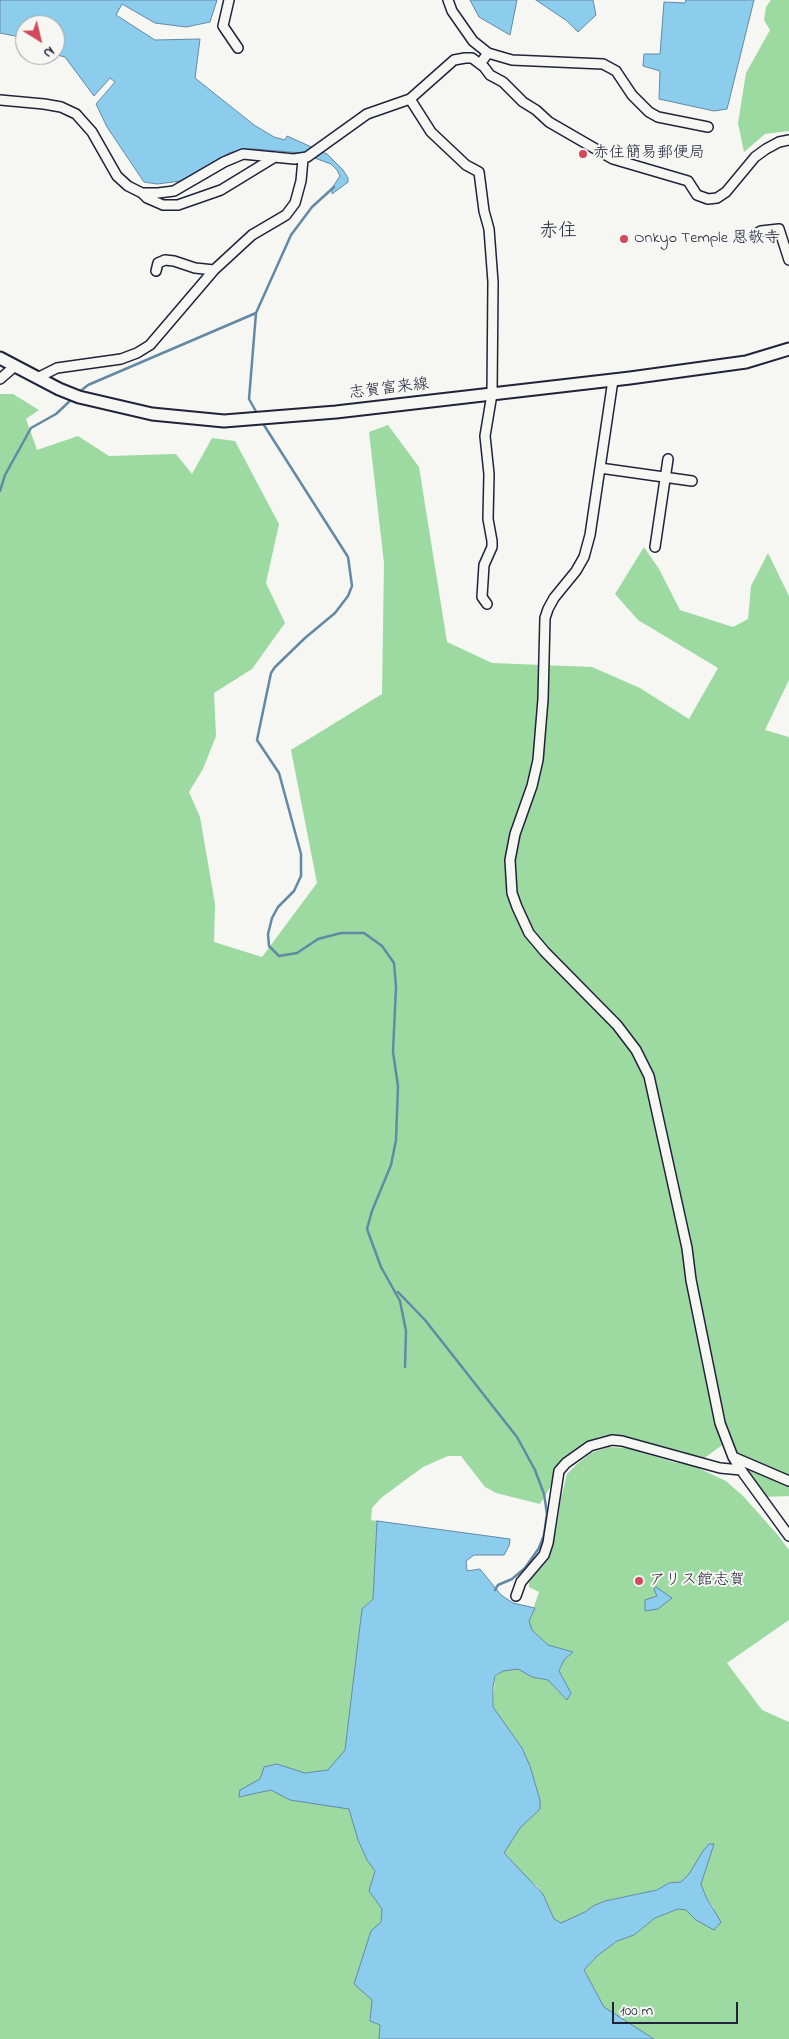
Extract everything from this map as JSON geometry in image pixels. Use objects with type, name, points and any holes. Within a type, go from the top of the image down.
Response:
[{"type":"main road","name":"志賀富来線","points":[[0,358],[59,389],[79,397],[152,414],[224,421],[270,419],[686,371],[746,362],[789,349]]},
{"type":"street","points":[[230,0],[223,26],[238,48]]},
{"type":"street","points":[[448,0],[452,11],[473,41],[488,52],[512,60],[603,64],[616,70],[632,95],[649,112],[658,117],[708,126]]},
{"type":"street","points":[[480,64],[488,52]]},
{"type":"street","points":[[142,193],[158,194],[174,191],[224,162],[243,154],[305,158],[367,114],[410,99],[454,60],[472,58],[490,75],[503,82],[523,102],[569,134],[613,159],[688,181],[697,195],[708,199],[717,198],[726,192],[751,162],[766,149],[779,142],[789,140]]},
{"type":"street","points":[[410,99],[430,132],[466,165],[479,172],[484,211],[489,229],[493,282],[492,394],[485,436],[489,474],[488,520],[492,547],[484,565],[482,597],[487,604]]},
{"type":"street","points":[[0,100],[44,104],[76,114],[92,132],[117,176],[128,186],[155,202],[178,205],[221,190],[274,157]]},
{"type":"street","points":[[37,378],[57,368],[102,363],[137,353],[150,345],[214,270],[252,235],[286,215],[295,203],[305,158]]},
{"type":"street","points":[[754,235],[761,231],[779,229],[789,260]]},
{"type":"street","points":[[156,270],[158,263],[165,260],[195,268],[214,270]]},
{"type":"street","points":[[0,379],[15,366]]},
{"type":"street","points":[[613,380],[590,535],[584,557],[576,571],[554,598],[545,618],[543,700],[538,760],[535,776],[514,834],[510,860],[512,893],[529,933],[545,952],[617,1025],[639,1056],[649,1076],[686,1248],[720,1423],[733,1457],[789,1536]]},
{"type":"street","points":[[655,547],[668,458]]},
{"type":"street","points":[[600,468],[692,481]]},
{"type":"street","points":[[516,1596],[521,1582],[544,1555],[548,1543],[560,1471],[566,1463],[590,1446],[612,1440],[622,1441],[720,1468],[741,1470]]},
{"type":"street","points":[[733,1457],[789,1481]]},
{"type":"green space","points":[[771,0],[789,0],[789,131],[765,134],[744,152],[738,123],[746,73],[770,30],[764,20],[766,7]]},
{"type":"green space","points":[[0,394],[13,394],[39,410],[26,419],[37,450],[78,436],[109,456],[176,454],[192,474],[212,438],[235,441],[279,524],[266,583],[285,623],[252,669],[214,693],[216,736],[203,769],[189,792],[200,817],[215,904],[214,942],[262,957],[317,883],[291,750],[382,694],[384,563],[369,432],[388,425],[419,467],[447,642],[492,663],[592,667],[640,688],[689,719],[718,668],[638,620],[615,594],[644,547],[659,569],[680,610],[733,627],[748,619],[751,586],[768,553],[789,596],[789,680],[765,730],[789,737],[789,1496],[762,1497],[733,1446],[725,1443],[703,1459],[612,1436],[599,1437],[567,1460],[540,1504],[496,1493],[485,1487],[461,1456],[448,1456],[423,1467],[381,1498],[372,1508],[371,1520],[377,1521],[373,1599],[362,1609],[345,1750],[329,1770],[305,1773],[277,1764],[240,1797],[271,1790],[290,1800],[349,1808],[358,1840],[367,1860],[375,1871],[369,1891],[382,1909],[370,2021],[380,2025],[379,2039],[0,2039]]},
{"type":"green space","points":[[609,1447],[627,1448],[673,1462],[694,1466],[726,1481],[743,1496],[789,1550],[789,1620],[727,1663],[762,1710],[789,1722],[789,2039],[654,2039],[604,2007],[584,1970],[597,1956],[617,1941],[634,1935],[655,1918],[678,1909],[686,1910],[696,1920],[714,1908],[706,1897],[701,1884],[714,1844],[703,1851],[682,1882],[669,1883],[657,1890],[605,1901],[561,1923],[554,1919],[543,1894],[537,1886],[504,1853],[520,1828],[529,1819],[540,1800],[530,1766],[522,1748],[493,1707],[495,1677],[503,1671],[518,1669],[532,1677],[548,1680],[567,1700],[559,1672],[564,1660],[573,1652],[548,1645],[531,1630],[529,1621],[539,1592],[529,1587],[529,1580],[548,1560],[556,1531],[567,1474],[591,1453]]},
{"type":"water","points":[[0,0],[217,0],[210,22],[186,27],[155,23],[122,4],[116,15],[155,40],[200,39],[195,78],[254,125],[274,137],[285,140],[287,136],[327,154],[343,170],[348,178],[348,182],[332,194],[332,188],[340,176],[331,164],[301,153],[255,149],[229,153],[181,181],[157,184],[144,182],[107,127],[96,104],[115,82],[110,78],[94,96],[65,57],[65,15],[15,15],[15,36],[0,33]]},
{"type":"water","points":[[470,0],[517,0],[510,35],[479,17]]},
{"type":"water","points":[[536,0],[593,0],[596,15],[578,32],[567,21]]},
{"type":"water","points":[[686,0],[754,0],[727,109],[714,111],[659,99],[660,71],[643,66],[644,54],[660,54],[664,2],[685,3]]},
{"type":"water","points":[[377,1521],[510,1539],[509,1546],[504,1555],[474,1555],[466,1561],[467,1571],[480,1569],[501,1595],[513,1603],[535,1608],[529,1621],[532,1630],[548,1645],[573,1652],[564,1660],[559,1671],[571,1693],[567,1700],[548,1680],[532,1677],[518,1669],[503,1671],[495,1676],[493,1687],[493,1707],[522,1748],[530,1766],[540,1800],[540,1809],[520,1828],[504,1853],[543,1894],[554,1919],[561,1923],[605,1901],[657,1890],[669,1883],[681,1882],[689,1874],[709,1844],[714,1844],[701,1884],[706,1897],[721,1922],[714,1930],[696,1920],[686,1910],[678,1909],[655,1918],[634,1935],[617,1941],[597,1956],[584,1970],[604,2007],[654,2039],[379,2039],[380,2025],[370,2021],[372,2000],[354,1984],[371,1931],[381,1922],[382,1909],[369,1891],[375,1871],[367,1860],[358,1840],[349,1809],[290,1800],[271,1790],[239,1797],[240,1790],[260,1779],[264,1767],[277,1764],[305,1773],[328,1770],[345,1750],[362,1609],[373,1599]]},
{"type":"water","points":[[656,1587],[672,1598],[658,1609],[645,1611],[645,1600],[657,1596],[654,1589]]},
{"type":"waterway","points":[[258,415],[249,399],[256,313],[291,235],[312,207],[334,187]]},
{"type":"waterway","points":[[78,393],[88,385],[256,313]]},
{"type":"waterway","points":[[0,491],[5,475],[31,428],[56,414],[72,399]]},
{"type":"waterway","points":[[262,422],[348,557],[352,586],[348,596],[335,613],[305,638],[271,673],[257,740],[279,773],[301,854],[301,876],[294,891],[278,907],[272,918],[268,934],[269,946],[279,956],[297,953],[318,939],[341,933],[364,933],[382,946],[394,963],[396,987],[393,1052],[398,1086],[396,1140],[391,1165],[372,1211],[367,1229],[381,1267],[400,1301],[406,1331],[405,1367]]},
{"type":"waterway","points":[[398,1292],[425,1320],[517,1437],[535,1470],[544,1494],[547,1514],[544,1535],[539,1548],[525,1568],[512,1579],[498,1585],[495,1590]]},
{"type":"place","name":"赤住簡易郵便局","points":[[583,154]]},
{"type":"place","name":"Onkyo Temple 恩敬寺","points":[[624,239]]},
{"type":"place","name":"アリス館志賀","points":[[639,1581]]},
{"type":"district","name":"赤住","points":[[558,233]]}]
